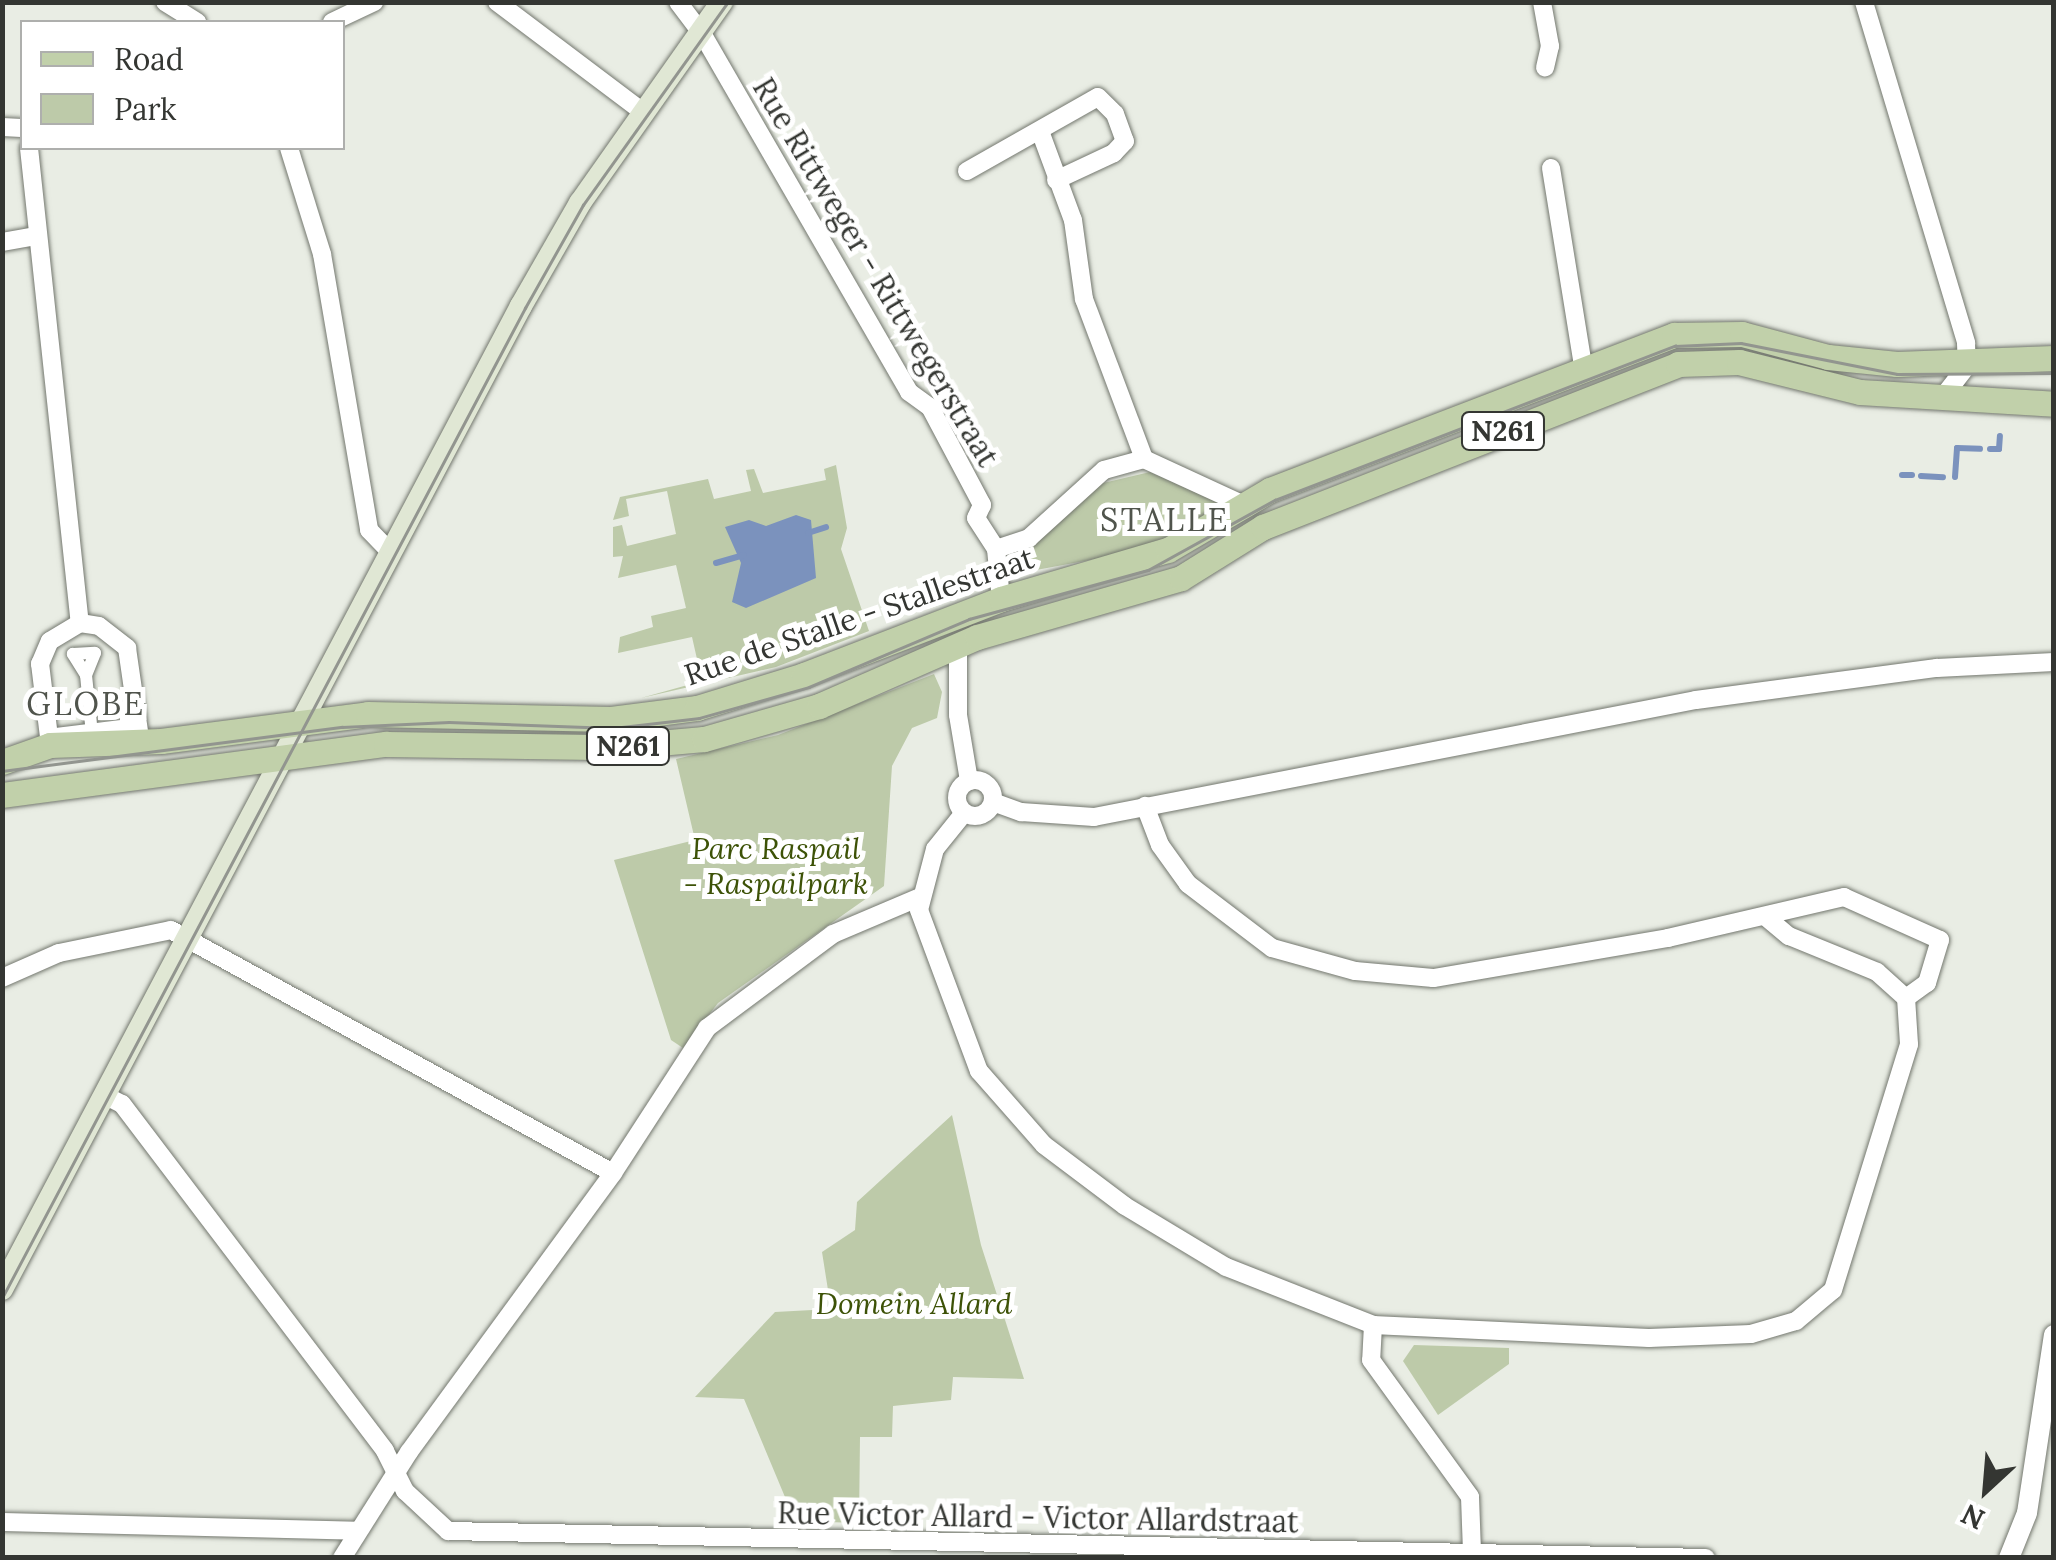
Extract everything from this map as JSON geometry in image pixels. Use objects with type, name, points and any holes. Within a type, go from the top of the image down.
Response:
[{"type":"main road","points":[[2,1290],[184,937],[554,247],[722,2]]},
{"type":"main road","name":"Rue de Stalle - Stallestraat","points":[[300,722],[448,711],[655,716],[804,675],[1000,598],[1168,550],[1242,504],[1583,366],[1694,333],[1742,334],[1862,362],[2054,358]]},
{"type":"main road","name":"Rue de Stalle - Stallestraat","points":[[282,757],[386,744],[614,747],[704,738],[818,706],[958,645],[1181,578],[1262,527],[1655,370],[1739,362],[1860,392],[1945,394],[2054,404]]},
{"type":"main road","name":"N261","points":[[2,762],[53,739],[300,722]]},
{"type":"main road","name":"N261","points":[[2,795],[282,757]]},
{"type":"street","points":[[166,2],[194,20]]},
{"type":"street","points":[[336,20],[374,2]]},
{"type":"street","points":[[498,2],[643,112]]},
{"type":"street","name":"Rue Rittweger - Rittwegerstraat","points":[[678,2],[700,31],[909,392],[930,407],[982,505],[976,518],[996,549],[1000,598]]},
{"type":"street","points":[[1542,2],[1550,46],[1546,67]]},
{"type":"street","points":[[1864,2],[1966,360],[1945,394]]},
{"type":"street","points":[[967,171],[1098,98],[1115,114],[1126,141],[1114,154],[1056,180]]},
{"type":"street","points":[[1040,131],[1074,220],[1084,299],[1144,459],[1242,504]]},
{"type":"street","points":[[30,150],[92,730]]},
{"type":"street","points":[[290,150],[322,254],[369,530],[390,551]]},
{"type":"street","points":[[1552,168],[1583,366]]},
{"type":"street","points":[[3,236],[37,236]]},
{"type":"street","name":"Rue de Stalle - Stallestraat","points":[[996,549],[1029,538],[1104,470],[1144,459]]},
{"type":"street","points":[[99,626],[126,648],[134,731],[92,730],[53,739],[40,664],[50,642],[99,626]]},
{"type":"street","points":[[82,630],[84,652]]},
{"type":"street","points":[[958,645],[958,715],[969,781]]},
{"type":"street","points":[[993,802],[1021,812],[1094,818],[1696,700],[1936,668],[2054,662]]},
{"type":"street","points":[[969,781],[987,784],[993,802]]},
{"type":"street","points":[[964,813],[957,795],[969,781]]},
{"type":"street","points":[[964,813],[982,816],[993,802]]},
{"type":"street","points":[[1144,806],[1160,845],[1188,884],[1272,948],[1355,971],[1432,978],[1707,930],[1844,897],[1940,940],[1926,984],[1906,998]]},
{"type":"street","points":[[964,813],[936,849],[918,898],[948,1000],[979,1071],[1044,1145],[1126,1206],[1226,1267],[1373,1325],[1648,1338],[1751,1334],[1796,1321],[1834,1290],[1909,1044],[1906,998],[1877,972],[1790,936],[1766,917]]},
{"type":"street","points":[[342,1558],[396,1472],[613,1173],[682,1061],[730,1007],[833,934],[918,898]]},
{"type":"street","points":[[2,978],[59,952],[171,930],[613,1173]]},
{"type":"street","name":"Rue Victor Allard - Victor Allardstraat","points":[[104,1095],[122,1104],[396,1472],[405,1491],[448,1531],[1075,1551],[1472,1551],[1706,1558]]},
{"type":"street","points":[[1373,1325],[1371,1360],[1470,1497],[1472,1551]]},
{"type":"street","points":[[2009,1558],[2026,1514],[2054,1335]]},
{"type":"street","points":[[2,1522],[358,1532]]},
{"type":"green space","points":[[836,465],[847,528],[841,549],[869,631],[776,667],[641,698],[702,681],[692,637],[618,653],[620,637],[653,627],[651,616],[686,608],[676,565],[618,578],[623,556],[613,557],[613,527],[622,525],[627,546],[676,534],[667,491],[626,499],[629,516],[613,520],[620,497],[708,479],[714,499],[751,491],[746,470],[754,469],[763,493],[826,480],[824,469]]},
{"type":"green space","points":[[1150,472],[1226,506],[1165,546],[1009,575],[1008,554],[1099,484]]},
{"type":"green space","name":"Parc Raspail - Raspailpark","points":[[934,674],[942,692],[937,718],[912,728],[892,766],[884,886],[718,1003],[683,1048],[671,1040],[614,860],[695,840],[676,759],[778,735]]},
{"type":"green space","name":"Domein Allard","points":[[952,1115],[981,1245],[1024,1379],[953,1377],[951,1400],[893,1406],[892,1437],[860,1437],[859,1523],[795,1521],[744,1399],[695,1397],[775,1312],[831,1309],[822,1252],[855,1230],[857,1202]]},
{"type":"green space","points":[[1414,1345],[1509,1348],[1509,1364],[1438,1415],[1403,1361]]},
{"type":"water","points":[[796,515],[811,520],[816,578],[746,608],[732,602],[741,563],[725,527],[749,520],[766,526]]},
{"type":"waterway","points":[[1990,449],[1999,449],[2000,436]]},
{"type":"waterway","points":[[1955,477],[1957,448],[1980,449]]},
{"type":"waterway","points":[[1902,475],[1912,475]]},
{"type":"waterway","points":[[1921,476],[1943,477]]},
{"type":"waterway","points":[[808,533],[826,527]]},
{"type":"waterway","points":[[716,563],[744,555]]},
{"type":"tram line","points":[[2,1298],[525,308],[583,205],[728,2]]},
{"type":"tram line","points":[[2,771],[342,727],[449,722],[613,728],[699,718],[809,687],[969,619],[1148,570],[1275,500],[1675,346],[1741,343],[1897,374],[2054,373]]},
{"type":"district","name":"STALLE","points":[[1165,520]]},
{"type":"district","name":"GLOBE","points":[[86,704]]}]
